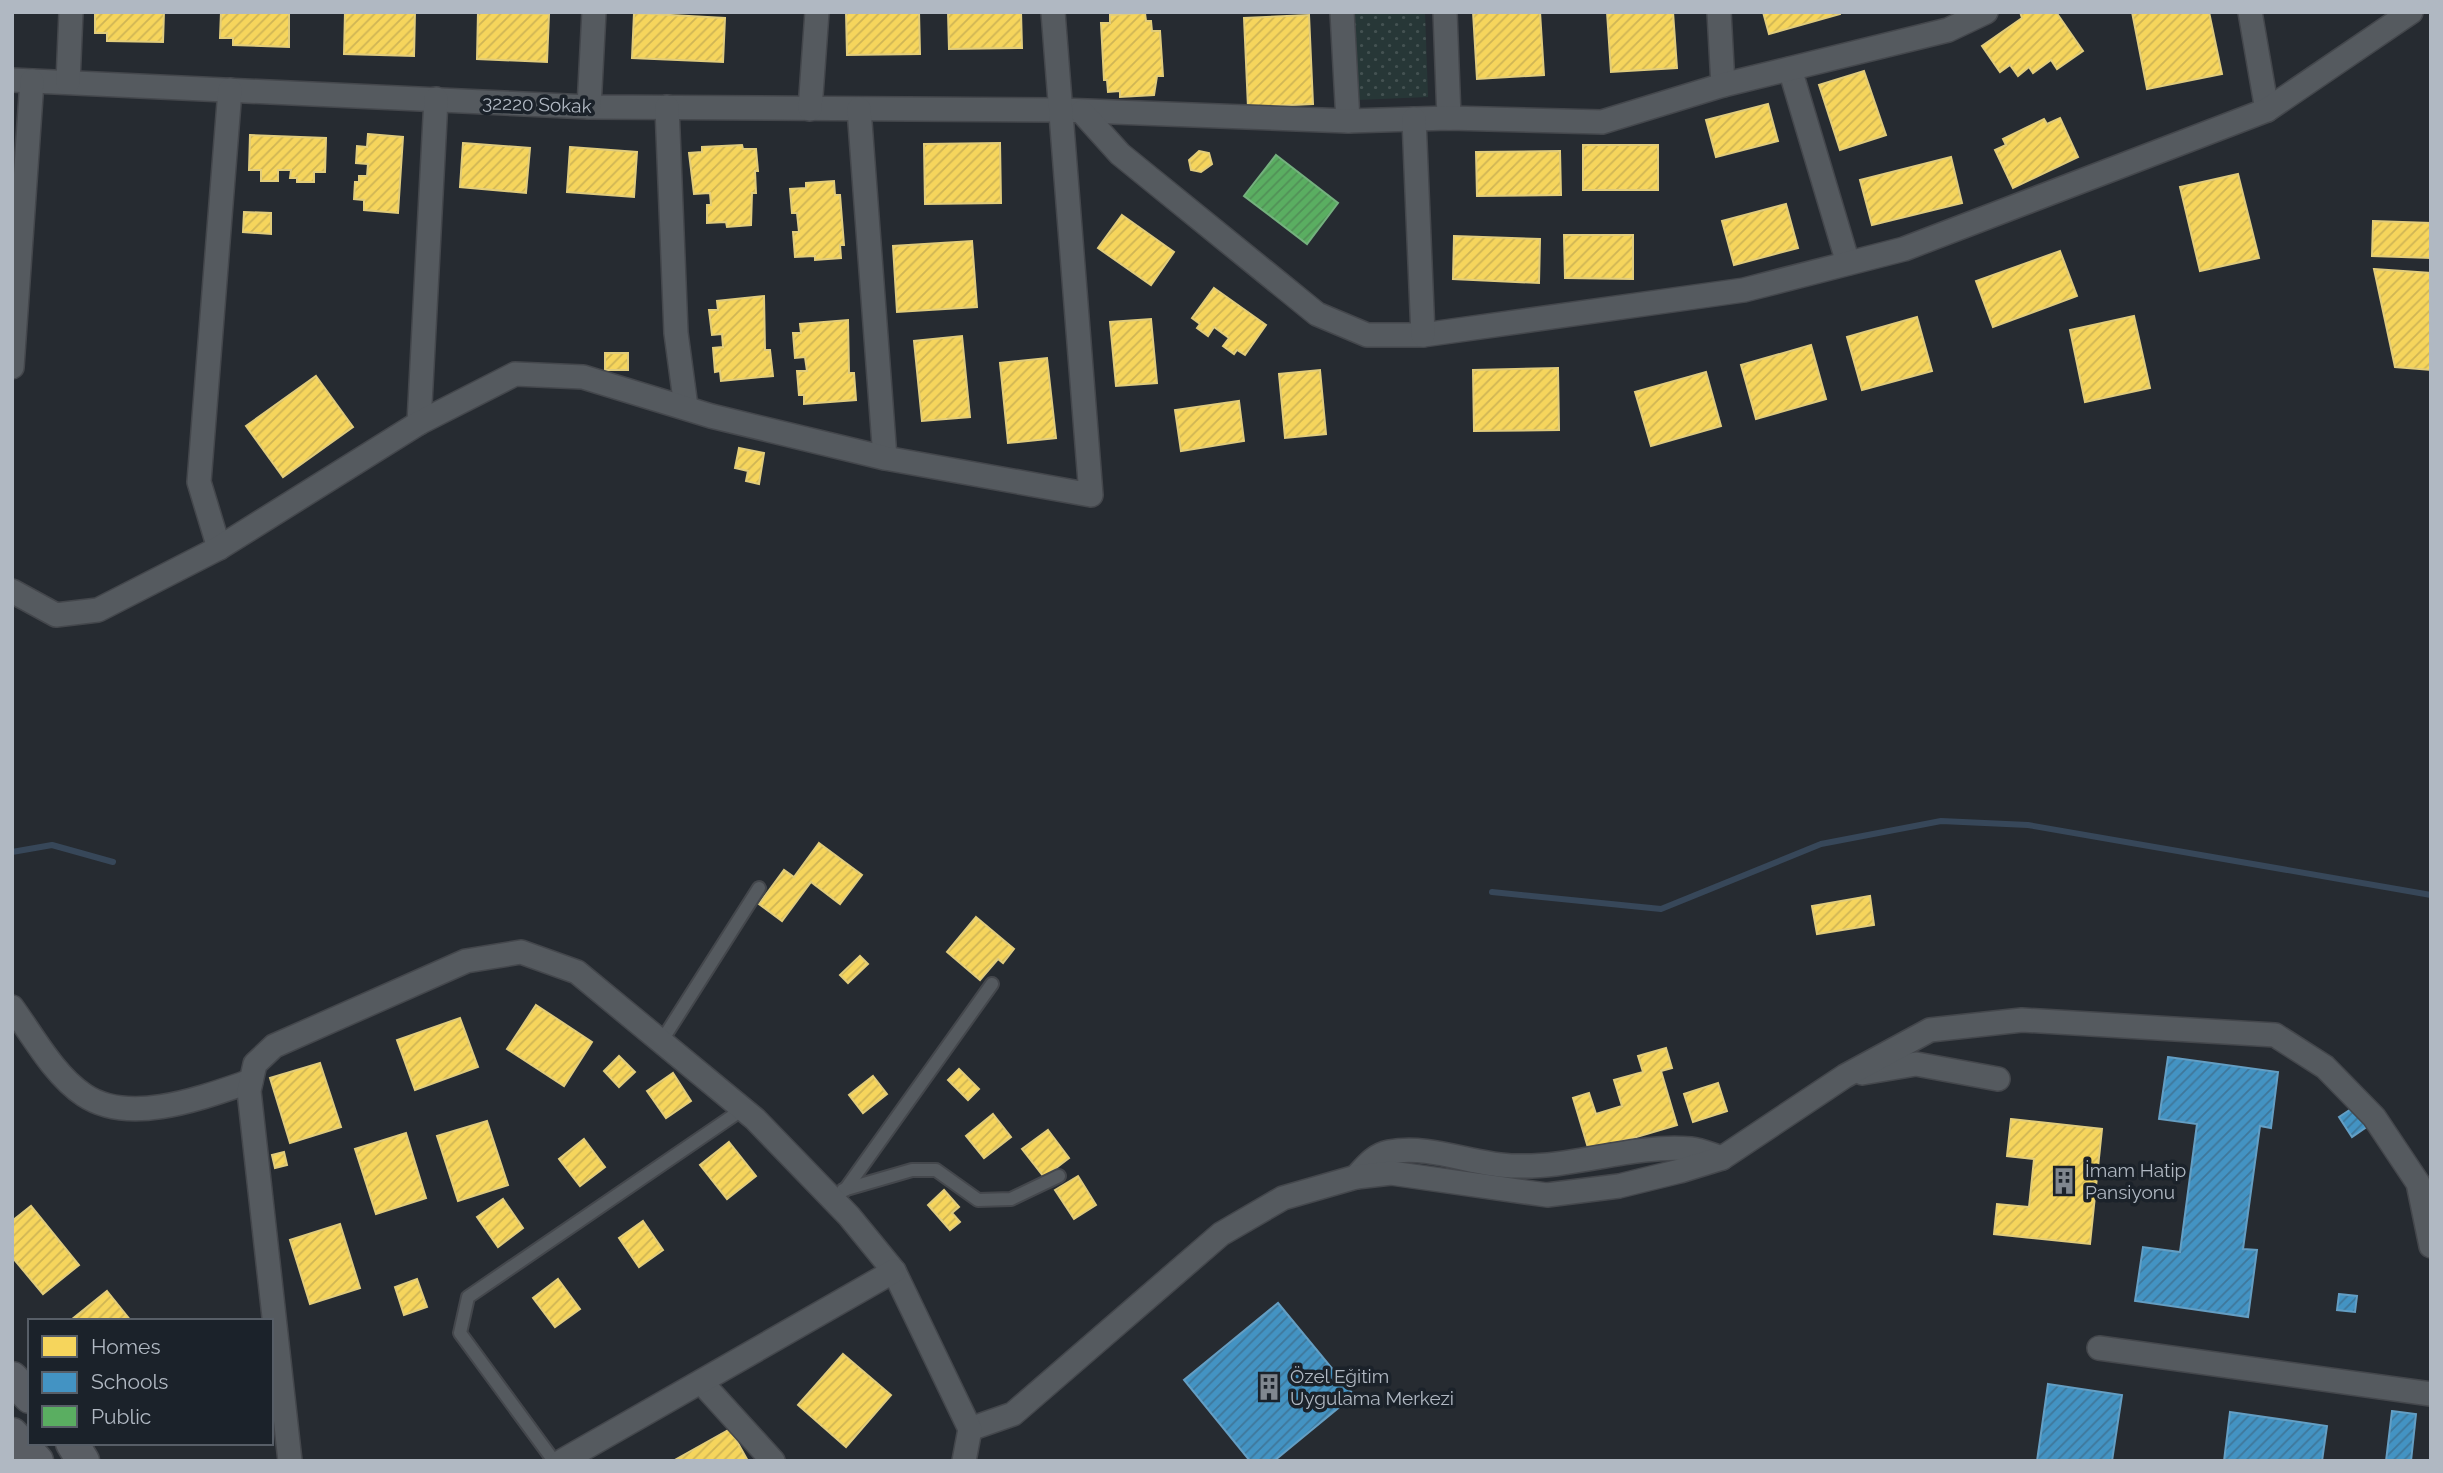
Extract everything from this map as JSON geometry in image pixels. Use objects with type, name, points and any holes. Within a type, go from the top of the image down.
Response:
[{"type":"main road","points":[[12,1378],[28,1395]]},
{"type":"main road","points":[[12,1434],[37,1461]]},
{"type":"main road","points":[[73,1445],[83,1461]]},
{"type":"street","points":[[68,82],[71,12]]},
{"type":"street","points":[[589,107],[594,12]]},
{"type":"street","points":[[810,109],[817,12]]},
{"type":"street","points":[[12,591],[56,615],[98,610],[219,548],[419,423],[515,374],[583,377],[711,416],[886,458],[1091,495],[1072,111],[1053,12]]},
{"type":"street","points":[[1342,12],[1348,121]]},
{"type":"street","points":[[1445,12],[1448,118]]},
{"type":"street","points":[[1719,12],[1723,85]]},
{"type":"street","name":"32220 Sokak","points":[[22,81],[589,107],[1072,111],[1348,121],[1448,118],[1602,122],[1723,85],[1948,30],[1986,12]]},
{"type":"street","points":[[2250,12],[2267,110]]},
{"type":"street","points":[[1072,111],[1120,154],[1317,314],[1367,335],[1423,335],[1744,290],[1903,248],[2267,110],[2411,12]]},
{"type":"street","points":[[1790,69],[1848,263]]},
{"type":"street","points":[[12,367],[22,81]]},
{"type":"street","points":[[219,548],[199,482],[230,90]]},
{"type":"street","points":[[419,423],[436,99]]},
{"type":"street","points":[[667,107],[676,333],[686,407]]},
{"type":"street","points":[[859,109],[886,458]]},
{"type":"street","points":[[1414,119],[1423,335]]},
{"type":"street","points":[[290,1461],[249,1091],[254,1064],[274,1046],[466,961],[522,952],[577,972],[743,1109],[836,1192],[894,1271],[970,1429],[964,1461]]},
{"type":"street","points":[[12,1007],[68,1082],[86,1096],[111,1106],[165,1106],[251,1081]]},
{"type":"street","points":[[970,1429],[1013,1414],[1221,1234],[1283,1198],[1356,1177],[1391,1173],[1547,1195],[1619,1186],[1721,1158],[1845,1076],[1930,1030],[2022,1020],[2275,1035],[2325,1067],[2374,1117],[2418,1183],[2431,1245]]},
{"type":"street","points":[[1845,1076],[1916,1064],[1998,1079]]},
{"type":"street","points":[[1356,1177],[1375,1157],[1389,1152],[1453,1156],[1513,1167],[1548,1165],[1627,1153],[1692,1149],[1721,1158]]},
{"type":"street","points":[[562,1461],[894,1271]]},
{"type":"street","points":[[2099,1348],[2431,1394]]},
{"type":"street","points":[[702,1383],[774,1461]]},
{"type":"lane","points":[[661,1042],[759,888]]},
{"type":"lane","points":[[836,1192],[992,984]]},
{"type":"lane","points":[[554,1461],[460,1333],[468,1297],[743,1109]]},
{"type":"lane","points":[[836,1192],[912,1170],[936,1170],[978,1200],[1011,1199],[1059,1176]]},
{"type":"shaded area","points":[[1354,12],[1425,12],[1428,97],[1357,100]]},
{"type":"building: Homes","points":[[95,12],[164,12],[163,42],[107,41],[107,33],[95,33]]},
{"type":"building: Homes","points":[[221,12],[289,12],[289,47],[233,45],[233,38],[220,38]]},
{"type":"building: Homes","points":[[345,12],[415,12],[414,56],[344,54]]},
{"type":"building: Homes","points":[[478,12],[549,14],[547,62],[477,59]]},
{"type":"building: Homes","points":[[846,12],[919,12],[920,54],[847,55]]},
{"type":"building: Homes","points":[[948,12],[1021,12],[1022,48],[949,49]]},
{"type":"building: Homes","points":[[1473,12],[1540,12],[1544,75],[1477,79]]},
{"type":"building: Homes","points":[[1607,12],[1673,12],[1677,68],[1611,72]]},
{"type":"building: Homes","points":[[1763,12],[1840,12],[1840,14],[1769,34]]},
{"type":"building: Homes","points":[[2020,12],[2056,12],[2083,51],[2057,69],[2051,60],[2033,73],[2029,67],[2018,76],[2010,65],[2000,72],[1982,46],[2022,18]]},
{"type":"building: Homes","points":[[2132,12],[2209,12],[2222,74],[2147,89]]},
{"type":"building: Homes","points":[[634,13],[725,18],[723,62],[632,58]]},
{"type":"building: Homes","points":[[1145,13],[1146,21],[1151,21],[1152,31],[1160,31],[1163,76],[1157,76],[1154,95],[1120,97],[1120,91],[1108,92],[1107,80],[1104,80],[1101,23],[1110,23],[1110,15]]},
{"type":"building: Homes","points":[[1309,15],[1313,104],[1248,107],[1244,18]]},
{"type":"building: Homes","points":[[1864,71],[1886,135],[1840,150],[1819,85]]},
{"type":"building: Homes","points":[[1768,104],[1778,141],[1716,157],[1706,120]]},
{"type":"building: Homes","points":[[2060,118],[2078,157],[2013,188],[1995,150],[2006,145],[2003,139],[2044,119],[2047,124]]},
{"type":"building: Homes","points":[[368,134],[403,137],[398,213],[364,210],[364,200],[354,199],[355,182],[359,182],[359,176],[367,176],[368,164],[356,163],[357,146],[367,147]]},
{"type":"building: Homes","points":[[250,135],[326,138],[325,172],[314,172],[314,182],[297,182],[297,178],[290,178],[291,170],[278,170],[278,181],[261,181],[261,170],[249,170]]},
{"type":"building: Homes","points":[[463,143],[530,148],[526,193],[460,187]]},
{"type":"building: Homes","points":[[1000,143],[1001,203],[925,204],[924,144]]},
{"type":"building: Homes","points":[[742,145],[743,149],[756,149],[758,171],[755,171],[756,193],[752,193],[751,225],[727,227],[726,222],[707,223],[707,205],[711,205],[710,193],[694,194],[689,153],[702,152],[702,147]]},
{"type":"building: Homes","points":[[1583,145],[1658,145],[1658,190],[1583,190]]},
{"type":"building: Homes","points":[[570,147],[637,152],[634,197],[567,192]]},
{"type":"building: Homes","points":[[1199,151],[1209,153],[1212,164],[1201,172],[1191,170],[1189,160]]},
{"type":"building: Homes","points":[[1560,151],[1561,195],[1477,196],[1476,152]]},
{"type":"building: Homes","points":[[1951,157],[1962,203],[1872,225],[1860,180]]},
{"type":"building: Homes","points":[[2238,174],[2259,258],[2200,271],[2180,187]]},
{"type":"building: Homes","points":[[834,181],[835,195],[840,195],[844,245],[840,245],[841,258],[815,260],[815,256],[795,257],[793,232],[799,232],[797,213],[792,213],[790,189],[806,188],[806,183]]},
{"type":"building: Homes","points":[[1786,204],[1798,248],[1734,265],[1722,221]]},
{"type":"building: Homes","points":[[244,212],[271,213],[271,234],[243,232]]},
{"type":"building: Homes","points":[[1122,215],[1174,252],[1151,285],[1098,248]]},
{"type":"building: Homes","points":[[2373,221],[2431,223],[2431,258],[2372,256]]},
{"type":"building: Homes","points":[[1564,235],[1633,235],[1633,279],[1565,278]]},
{"type":"building: Homes","points":[[1454,236],[1540,239],[1539,283],[1453,279]]},
{"type":"building: Homes","points":[[972,241],[977,307],[897,312],[893,246]]},
{"type":"building: Homes","points":[[2060,251],[2077,296],[1993,327],[1976,281]]},
{"type":"building: Homes","points":[[2374,269],[2431,273],[2431,370],[2395,367]]},
{"type":"building: Homes","points":[[1214,288],[1266,325],[1245,355],[1237,350],[1234,354],[1223,346],[1229,338],[1214,327],[1208,336],[1197,328],[1200,324],[1192,318]]},
{"type":"building: Homes","points":[[764,296],[765,350],[770,350],[773,376],[721,381],[720,371],[715,372],[713,348],[723,347],[722,334],[712,335],[709,310],[718,310],[717,301]]},
{"type":"building: Homes","points":[[2134,316],[2150,388],[2085,402],[2070,330]]},
{"type":"building: Homes","points":[[1917,317],[1932,371],[1862,390],[1847,337]]},
{"type":"building: Homes","points":[[1151,319],[1157,383],[1116,386],[1110,322]]},
{"type":"building: Homes","points":[[848,320],[849,373],[854,373],[856,400],[804,404],[804,395],[799,395],[797,371],[807,371],[805,357],[795,358],[793,333],[801,333],[800,324]]},
{"type":"building: Homes","points":[[962,336],[970,417],[922,421],[914,341]]},
{"type":"building: Homes","points":[[1811,345],[1826,399],[1756,419],[1741,365]]},
{"type":"building: Homes","points":[[605,353],[628,353],[628,370],[605,370]]},
{"type":"building: Homes","points":[[1047,358],[1056,438],[1008,443],[1000,363]]},
{"type":"building: Homes","points":[[1558,368],[1559,430],[1474,431],[1473,370]]},
{"type":"building: Homes","points":[[1320,370],[1326,434],[1285,438],[1279,374]]},
{"type":"building: Homes","points":[[1706,372],[1721,426],[1651,446],[1635,392]]},
{"type":"building: Homes","points":[[316,376],[353,427],[283,477],[246,426]]},
{"type":"building: Homes","points":[[1239,401],[1244,441],[1181,451],[1175,410]]},
{"type":"building: Homes","points":[[739,448],[764,453],[759,484],[746,481],[748,471],[735,468]]},
{"type":"building: Homes","points":[[819,843],[862,875],[840,904],[811,882],[782,921],[759,904],[784,870],[794,877]]},
{"type":"building: Homes","points":[[1870,896],[1874,925],[1817,934],[1812,906]]},
{"type":"building: Homes","points":[[976,917],[1014,949],[1003,963],[998,959],[980,980],[947,952]]},
{"type":"building: Homes","points":[[860,956],[868,964],[848,983],[840,975]]},
{"type":"building: Homes","points":[[536,1005],[592,1042],[564,1086],[507,1049]]},
{"type":"building: Homes","points":[[460,1018],[478,1067],[415,1090],[397,1040]]},
{"type":"building: Homes","points":[[1666,1048],[1672,1068],[1661,1071],[1677,1125],[1589,1151],[1573,1098],[1589,1093],[1596,1114],[1622,1106],[1614,1080],[1643,1072],[1638,1056]]},
{"type":"building: Homes","points":[[619,1056],[635,1072],[619,1087],[604,1071]]},
{"type":"building: Homes","points":[[320,1063],[341,1127],[290,1143],[270,1078]]},
{"type":"building: Homes","points":[[959,1069],[979,1089],[968,1100],[948,1080]]},
{"type":"building: Homes","points":[[673,1073],[691,1101],[666,1118],[647,1091]]},
{"type":"building: Homes","points":[[873,1076],[887,1094],[863,1113],[849,1095]]},
{"type":"building: Homes","points":[[1718,1083],[1727,1111],[1693,1122],[1684,1094]]},
{"type":"building: Homes","points":[[993,1114],[1011,1137],[984,1158],[966,1136]]},
{"type":"building: Homes","name":"İmam Hatip Pansiyonu","points":[[2011,1119],[2102,1129],[2090,1244],[1994,1234],[1997,1204],[2029,1207],[2034,1159],[2007,1156]]},
{"type":"building: Homes","points":[[487,1121],[508,1185],[458,1201],[437,1136]]},
{"type":"building: Homes","points":[[1048,1130],[1069,1158],[1044,1177],[1022,1149]]},
{"type":"building: Homes","points":[[406,1133],[426,1198],[376,1214],[355,1149]]},
{"type":"building: Homes","points":[[584,1139],[605,1167],[580,1186],[559,1159]]},
{"type":"building: Homes","points":[[729,1142],[756,1176],[727,1199],[700,1165]]},
{"type":"building: Homes","points":[[284,1152],[287,1165],[275,1168],[272,1155]]},
{"type":"building: Homes","points":[[1078,1176],[1096,1205],[1074,1219],[1055,1190]]},
{"type":"building: Homes","points":[[944,1190],[959,1207],[952,1213],[960,1222],[950,1230],[928,1205]]},
{"type":"building: Homes","points":[[503,1199],[523,1228],[498,1247],[477,1217]]},
{"type":"building: Homes","points":[[31,1206],[79,1265],[43,1294],[12,1257],[12,1221]]},
{"type":"building: Homes","points":[[643,1221],[663,1250],[639,1267],[619,1238]]},
{"type":"building: Homes","points":[[340,1224],[360,1288],[310,1304],[290,1240]]},
{"type":"building: Homes","points":[[417,1279],[427,1307],[404,1315],[395,1287]]},
{"type":"building: Homes","points":[[558,1279],[580,1309],[555,1327],[533,1298]]},
{"type":"building: Homes","points":[[107,1291],[129,1319],[72,1319]]},
{"type":"building: Homes","points":[[843,1354],[891,1395],[846,1447],[798,1405]]},
{"type":"building: Homes","points":[[730,1429],[748,1461],[673,1461]]},
{"type":"building: Schools","points":[[2168,1057],[2278,1072],[2271,1128],[2260,1126],[2243,1249],[2257,1250],[2248,1317],[2135,1301],[2143,1247],[2180,1252],[2197,1124],[2159,1119]]},
{"type":"building: Schools","points":[[2354,1107],[2368,1126],[2352,1137],[2339,1117]]},
{"type":"building: Schools","points":[[2339,1294],[2357,1296],[2355,1312],[2337,1310]]},
{"type":"building: Schools","name":"Özel Eğitim Uygulama Merkezi","points":[[1278,1303],[1354,1395],[1274,1461],[1250,1461],[1184,1380]]},
{"type":"building: Schools","points":[[2048,1384],[2122,1395],[2112,1461],[2037,1461]]},
{"type":"building: Schools","points":[[2392,1411],[2416,1414],[2411,1461],[2386,1461]]},
{"type":"building: Schools","points":[[2230,1412],[2327,1426],[2322,1461],[2224,1461]]},
{"type":"building: Public","points":[[1276,155],[1338,203],[1307,244],[1244,196]]},
{"type":"waterway","points":[[1492,892],[1661,909],[1821,844],[1941,821],[2028,825],[2431,895]]},
{"type":"waterway","points":[[12,852],[52,845],[113,862]]},
{"type":"place","name":"İmam Hatip Pansiyonu","points":[[2064,1181]]},
{"type":"place","name":"Özel Eğitim Uygulama Merkezi","points":[[1269,1387]]}]
